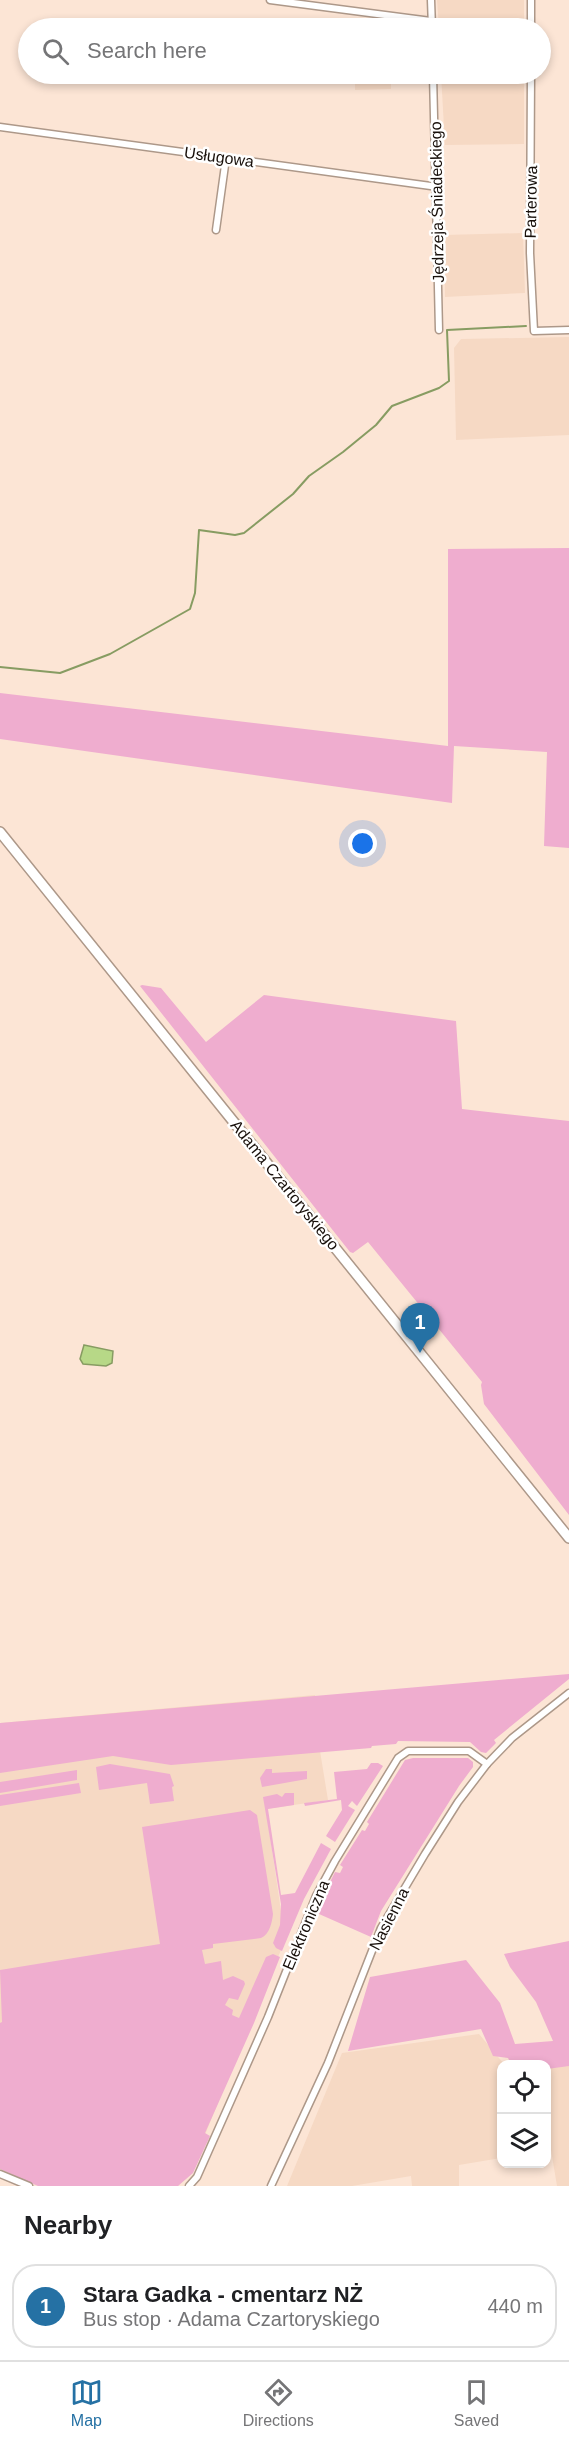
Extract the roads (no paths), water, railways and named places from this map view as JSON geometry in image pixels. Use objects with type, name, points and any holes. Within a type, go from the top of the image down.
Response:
[{"type":"street","points":[[270,0],[387,18]]},
{"type":"street","points":[[431,0],[432,18]]},
{"type":"street","points":[[531,0],[531,18]]},
{"type":"street","name":"Jędrzeja Śniadeckiego","points":[[433,84],[438,187],[439,330]]},
{"type":"street","name":"Parterowa","points":[[531,84],[530,253],[534,331],[569,330]]},
{"type":"street","name":"Usługowa","points":[[0,127],[438,187]]},
{"type":"street","points":[[216,230],[226,158]]},
{"type":"street","name":"Adama Czartoryskiego","points":[[0,832],[569,1538]]},
{"type":"street","name":"Nasienna","points":[[271,2186],[328,2063],[381,1928],[424,1854],[458,1802],[487,1764],[512,1738],[569,1693]]},
{"type":"street","name":"Elektroniczna","points":[[189,2186],[197,2176],[268,2017],[316,1896],[398,1758],[408,1751],[469,1751],[487,1764]]},
{"type":"street","points":[[0,2174],[29,2186]]},
{"type":"waterway","points":[[0,667],[60,673],[110,654],[190,609],[195,593],[199,530],[235,535],[244,533],[293,494],[309,476],[376,425],[392,406],[439,388],[449,381],[447,330],[526,326]]},
{"type":"place","name":"Stara Gadka - cmentarz NŻ","points":[[420,1353]]}]
